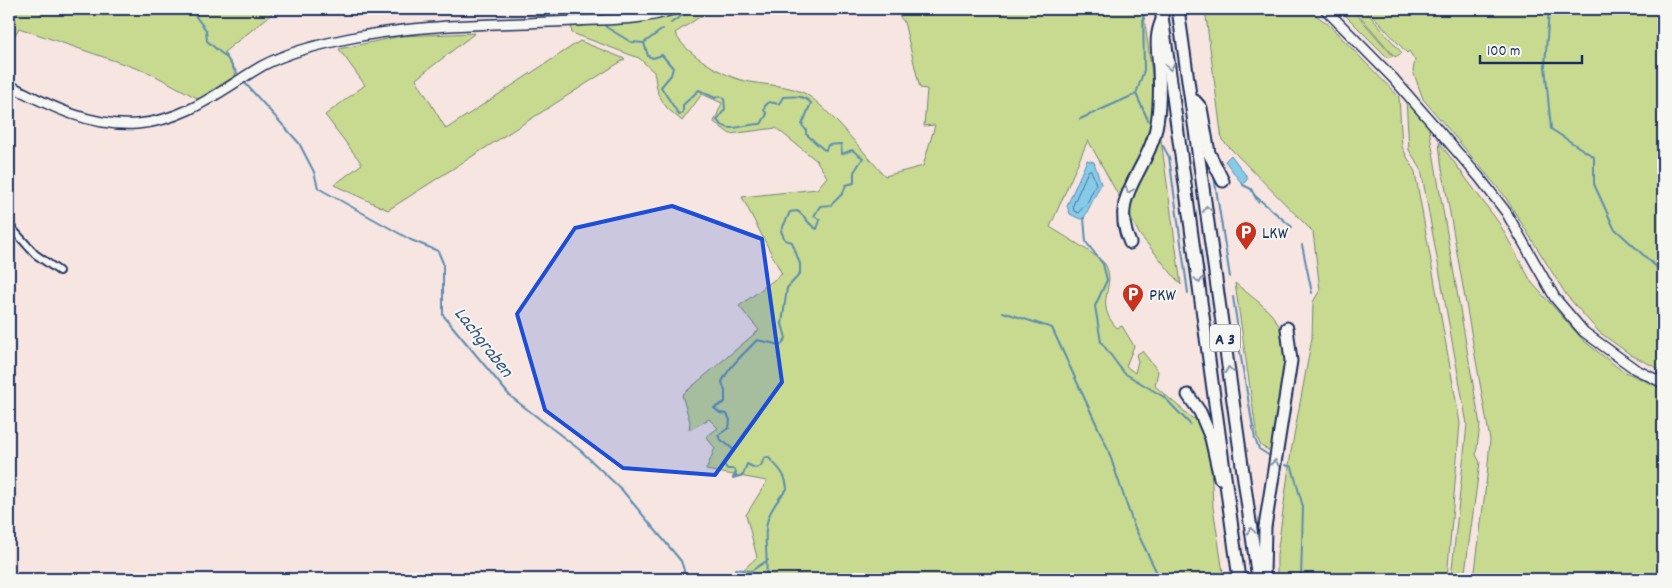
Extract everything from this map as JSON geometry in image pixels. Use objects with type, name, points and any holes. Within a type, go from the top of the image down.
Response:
[{"type":"highway","name":"A 3","points":[[1178,9],[1259,579]]},
{"type":"highway","name":"A 3","points":[[1162,14],[1239,579]]},
{"type":"highway","points":[[1130,243],[1122,212],[1129,187],[1150,146],[1157,125],[1159,70],[1157,34],[1162,14]]},
{"type":"highway","points":[[1192,98],[1201,108],[1209,153],[1223,181]]},
{"type":"highway","points":[[1259,579],[1264,574],[1265,527],[1291,361],[1287,328]]},
{"type":"highway","points":[[1188,395],[1205,422],[1211,438],[1218,475],[1227,488]]},
{"type":"street","points":[[9,86],[50,106],[82,118],[115,124],[144,123],[176,116],[197,108],[264,65],[283,57],[340,40],[415,30],[645,17],[675,9]]},
{"type":"street","points":[[1325,9],[1393,78],[1479,177],[1506,212],[1555,298],[1584,332],[1635,369],[1663,383]]},
{"type":"street","points":[[9,225],[35,254],[60,271]]},
{"type":"highlighted area","points":[[672,206],[762,239],[782,382],[715,475],[623,468],[545,410],[517,314],[575,228]]},
{"type":"green space","points":[[9,9],[267,9],[272,14],[224,52],[236,75],[199,99],[150,73],[19,28],[11,42],[9,35]]},
{"type":"green space","points":[[548,9],[623,9],[623,11],[536,16]]},
{"type":"green space","points":[[683,9],[712,9],[675,33],[692,53],[719,71],[743,81],[794,89],[811,97],[833,117],[885,176],[923,166],[935,125],[924,126],[927,89],[920,88],[904,22],[894,9],[1143,9],[1181,285],[1140,235],[1088,140],[1050,227],[1105,264],[1109,280],[1106,310],[1117,328],[1122,326],[1134,346],[1126,366],[1135,373],[1138,361],[1136,355],[1142,351],[1158,371],[1155,386],[1192,418],[1199,420],[1210,445],[1213,507],[1224,579],[746,579],[741,572],[757,557],[746,515],[767,481],[706,470],[715,448],[706,437],[718,428],[709,419],[689,430],[690,422],[682,395],[759,330],[739,306],[782,274],[742,197],[817,189],[827,177],[817,161],[776,128],[730,134],[714,122],[722,103],[702,94],[682,121],[667,108],[658,94],[654,72],[639,58],[572,33],[571,27],[659,18]]},
{"type":"green space","points":[[1205,9],[1308,9],[1329,25],[1399,97],[1402,147],[1415,172],[1460,423],[1447,579],[1277,579],[1277,555],[1291,452],[1312,338],[1313,302],[1320,290],[1313,232],[1222,140]]},
{"type":"green space","points":[[1339,9],[1352,9],[1393,56],[1388,58]]},
{"type":"green space","points":[[1354,9],[1364,9],[1402,53],[1395,57]]},
{"type":"green space","points":[[1367,9],[1663,9],[1663,371],[1631,355],[1599,332],[1567,296],[1504,195],[1423,99],[1413,71],[1415,60],[1409,51],[1407,53]]},
{"type":"green space","points":[[475,33],[416,79],[446,129],[580,41],[625,59],[388,210],[334,185],[362,164],[325,115],[365,85],[339,49],[401,36]]},
{"type":"green space","points":[[1406,99],[1428,123],[1480,425],[1476,455],[1480,462],[1464,579],[1451,579],[1467,424],[1421,169],[1409,150]]},
{"type":"green space","points":[[1439,142],[1499,223],[1532,283],[1584,341],[1621,370],[1663,389],[1663,579],[1474,579],[1490,440]]},
{"type":"green space","points":[[1235,283],[1271,314],[1282,332],[1285,344],[1287,358],[1272,452],[1261,446],[1257,437]]},
{"type":"water","points":[[1231,155],[1248,178],[1243,185],[1225,161]]},
{"type":"water","points":[[1087,160],[1094,162],[1101,184],[1084,218],[1080,219],[1070,214],[1067,206]]},
{"type":"waterway","name":"Lachgraben","points":[[190,9],[206,30],[207,41],[227,58],[237,73]]},
{"type":"waterway","points":[[600,9],[602,16]]},
{"type":"waterway","points":[[671,23],[692,9]]},
{"type":"waterway","points":[[1143,9],[1144,70],[1136,94],[1148,120]]},
{"type":"waterway","points":[[1549,9],[1545,66],[1551,129],[1594,157],[1594,184],[1614,228],[1663,273]]},
{"type":"waterway","points":[[605,23],[606,27],[631,42],[644,43],[648,56],[653,58],[662,55],[673,68],[671,75],[661,87],[679,115],[683,113],[683,105],[699,90],[715,98],[720,96],[724,99],[725,109],[717,120],[721,125],[732,128],[761,124],[767,114],[764,110],[765,106],[769,102],[779,104],[783,97],[802,97],[811,103],[802,125],[806,130],[806,134],[823,149],[826,150],[828,145],[841,144],[842,154],[852,150],[863,158],[854,172],[854,183],[846,185],[843,193],[831,205],[820,206],[814,216],[820,220],[817,229],[797,211],[790,212],[781,231],[785,240],[792,242],[800,264],[800,274],[787,288],[782,324],[786,338],[781,345],[757,340],[725,376],[722,382],[725,391],[725,402],[714,408],[720,413],[727,414],[730,420],[729,428],[718,435],[720,439],[734,450],[724,464],[727,469],[734,469],[736,472],[733,478],[743,475],[747,464],[755,468],[761,466],[764,458],[768,457],[781,471],[785,479],[787,489],[770,513],[767,523],[766,579]]},
{"type":"waterway","points":[[645,42],[663,29]]},
{"type":"waterway","name":"Lachgraben","points":[[244,82],[299,143],[314,172],[318,188],[411,240],[438,251],[443,263],[443,315],[510,396],[580,450],[622,490],[681,561],[684,570],[683,579]]},
{"type":"waterway","points":[[1080,119],[1136,94]]},
{"type":"waterway","points":[[1163,146],[1169,157],[1188,293]]},
{"type":"waterway","points":[[1214,176],[1230,277]]},
{"type":"waterway","points":[[1243,185],[1251,189],[1258,202]]},
{"type":"waterway","points":[[1254,195],[1292,227]]},
{"type":"waterway","points":[[1084,218],[1086,242],[1103,264],[1107,280],[1095,306],[1101,342],[1124,373],[1164,397],[1190,424]]},
{"type":"waterway","points":[[1302,245],[1312,293]]},
{"type":"waterway","points":[[1233,297],[1238,329]]},
{"type":"waterway","points":[[1003,312],[1052,328],[1107,447],[1134,526],[1160,579]]},
{"type":"waterway","points":[[1239,346],[1255,439],[1259,449],[1270,456]]},
{"type":"waterway","points":[[1285,465],[1292,467],[1303,507],[1301,579]]},
{"type":"waterway","points":[[728,579],[736,569],[751,571],[768,560]]},
{"type":"place","name":"LKW","points":[[1246,251]]},
{"type":"place","name":"PKW","points":[[1133,313]]}]
